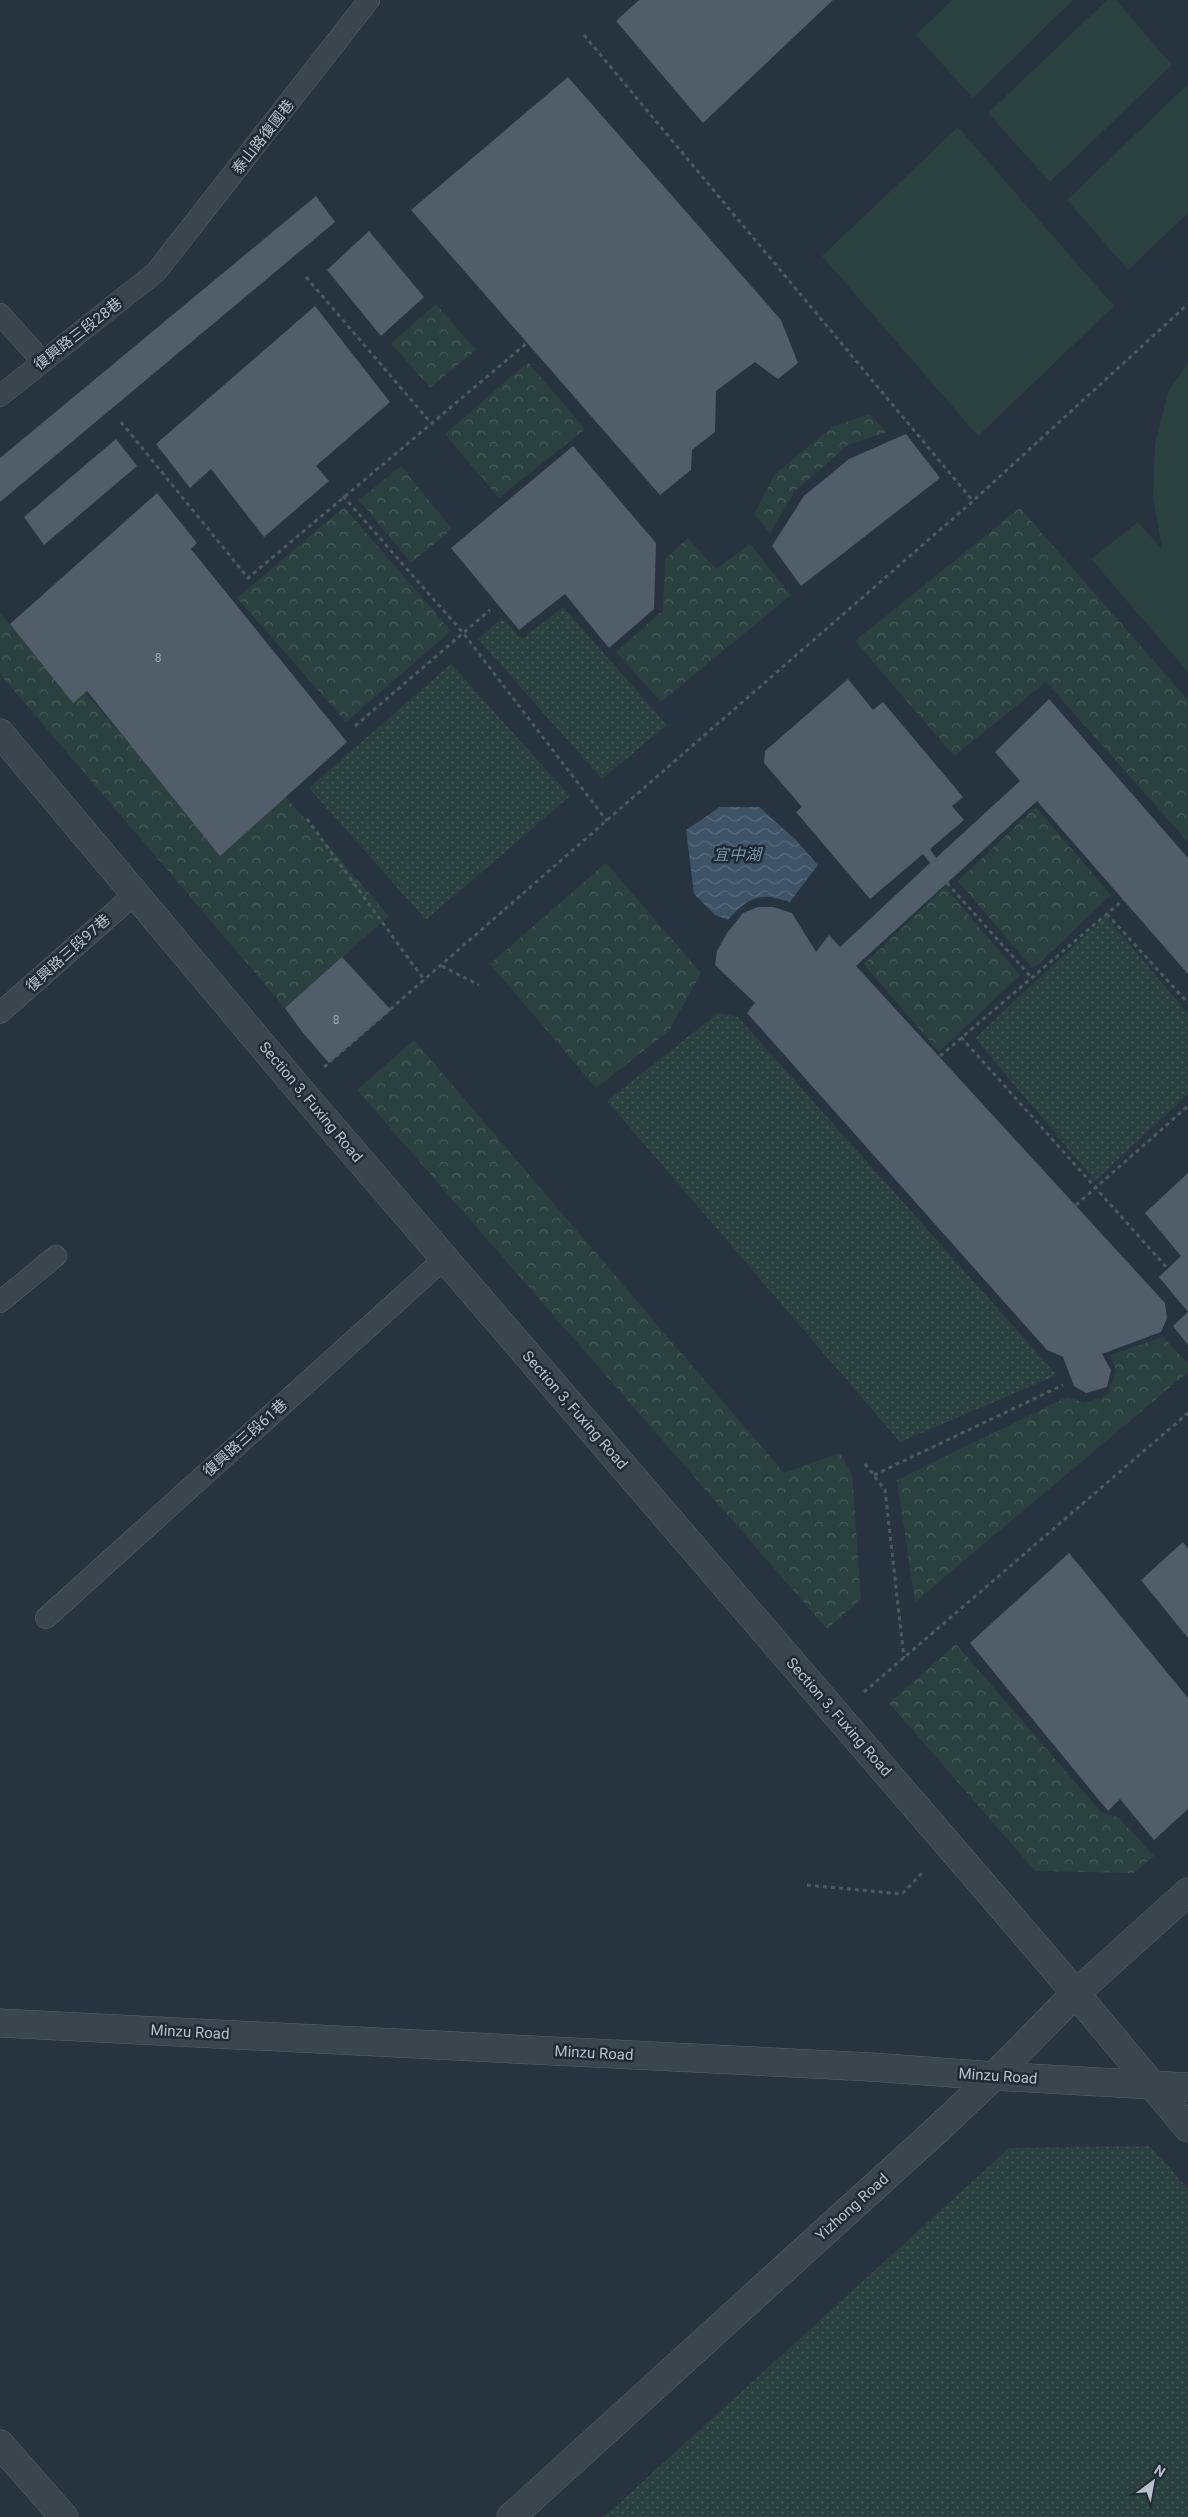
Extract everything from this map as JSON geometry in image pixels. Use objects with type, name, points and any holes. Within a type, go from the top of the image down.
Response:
[{"type":"street","name":"Section 3, Fuxing Road","points":[[0,733],[298,1088],[1076,1994],[1188,2128]]},
{"type":"street","name":"Yizhong Road","points":[[511,2517],[994,2076],[1076,1994],[1188,1892]]},
{"type":"street","name":"Minzu Road","points":[[0,2023],[871,2067],[1188,2087]]},
{"type":"street","points":[[0,2444],[64,2517]]},
{"type":"lane","name":"泰山路復國巷","points":[[156,272],[369,0]]},
{"type":"lane","name":"復興路三段28巷","points":[[0,396],[156,272]]},
{"type":"lane","points":[[0,314],[42,361]]},
{"type":"lane","name":"復興路三段97巷","points":[[0,1013],[136,893]]},
{"type":"lane","points":[[0,1302],[56,1256]]},
{"type":"lane","name":"復興路三段61巷","points":[[46,1618],[445,1258]]},
{"type":"path","points":[[584,35],[973,501]]},
{"type":"path","points":[[306,277],[431,423]]},
{"type":"path","points":[[298,1088],[425,981],[973,501],[1188,304]]},
{"type":"path","points":[[121,422],[248,578],[343,496],[527,343]]},
{"type":"path","points":[[343,496],[464,634],[607,821]]},
{"type":"path","points":[[355,726],[490,610]]},
{"type":"path","points":[[307,819],[425,981]]},
{"type":"path","points":[[947,883],[1031,977]]},
{"type":"path","points":[[940,1056],[1123,900]]},
{"type":"path","points":[[1106,914],[1188,1003]]},
{"type":"path","points":[[442,966],[480,985]]},
{"type":"path","points":[[962,1037],[1168,1269]]},
{"type":"path","points":[[1076,1205],[1188,1106]]},
{"type":"path","points":[[874,1475],[1062,1385]]},
{"type":"path","points":[[837,1715],[1188,1413]]},
{"type":"path","points":[[865,1464],[885,1490],[904,1658]]},
{"type":"path","points":[[807,1885],[902,1894],[949,1846]]},
{"type":"green space","points":[[952,0],[1073,0],[973,98],[916,35]]},
{"type":"green space","points":[[1107,0],[1116,0],[1172,65],[1050,182],[988,113]]},
{"type":"green space","points":[[1188,84],[1188,213],[1128,270],[1067,200]]},
{"type":"green space","points":[[958,127],[1114,306],[978,436],[822,256]]},
{"type":"green space","points":[[436,304],[476,350],[430,388],[391,343]]},
{"type":"green space","points":[[528,362],[585,429],[499,498],[445,434]]},
{"type":"green space","points":[[1188,363],[1188,672],[1091,559],[1138,522],[1162,549],[1153,498],[1155,444],[1168,392]]},
{"type":"green space","points":[[869,414],[887,432],[848,445],[795,491],[770,533],[754,514],[775,474],[832,427]]},
{"type":"green space","points":[[401,466],[452,529],[411,563],[359,500]]},
{"type":"green space","points":[[344,507],[451,631],[346,722],[237,598]]},
{"type":"green space","points":[[1020,508],[1188,700],[1188,842],[1046,682],[954,756],[855,641]]},
{"type":"green space","points":[[688,538],[716,569],[750,544],[791,595],[661,702],[616,652],[663,610],[665,559]]},
{"type":"green space","points":[[563,607],[667,725],[602,779],[478,639],[502,618],[522,639]]},
{"type":"green space","points":[[0,613],[72,696],[82,689],[220,847],[284,795],[389,916],[285,1008],[0,674]]},
{"type":"green space","points":[[451,664],[570,796],[426,920],[309,788]]},
{"type":"green space","points":[[1036,807],[1111,895],[1033,969],[958,881]]},
{"type":"green space","points":[[606,863],[701,973],[669,1031],[596,1088],[490,964]]},
{"type":"green space","points":[[945,887],[1020,975],[939,1052],[864,964]]},
{"type":"green space","points":[[1106,916],[1188,1014],[1188,1094],[1095,1181],[975,1038]]},
{"type":"green space","points":[[718,1013],[738,1017],[1057,1375],[900,1442],[607,1101]]},
{"type":"green space","points":[[414,1040],[784,1473],[840,1453],[852,1474],[861,1599],[827,1629],[357,1090]]},
{"type":"green space","points":[[1163,1337],[1188,1364],[1188,1372],[915,1602],[897,1480],[1067,1397],[1085,1403],[1107,1395],[1116,1370],[1110,1355]]},
{"type":"green space","points":[[956,1644],[1102,1813],[1118,1817],[1154,1856],[1134,1873],[1035,1871],[889,1703]]},
{"type":"green space","points":[[1150,2146],[1188,2189],[1188,2517],[604,2517],[1009,2148]]},
{"type":"water","name":"宜中湖","points":[[720,807],[759,807],[795,839],[818,865],[790,902],[771,897],[756,898],[742,906],[728,920],[715,915],[694,894],[686,830]]},
{"type":"building","points":[[639,0],[833,0],[703,123],[616,21]]},
{"type":"building","points":[[568,77],[781,320],[798,363],[778,379],[755,362],[716,391],[715,432],[692,450],[691,470],[660,495],[411,210]]},
{"type":"building","points":[[316,196],[335,222],[0,502],[0,458]]},
{"type":"building","points":[[369,231],[424,297],[381,336],[327,270]]},
{"type":"building","points":[[315,306],[390,402],[316,466],[329,481],[264,537],[211,469],[190,488],[156,444]]},
{"type":"building","points":[[906,434],[940,478],[801,586],[772,546],[804,496],[849,459]]},
{"type":"building","points":[[116,439],[137,466],[44,545],[24,517]]},
{"type":"building","points":[[573,446],[656,543],[654,609],[609,648],[565,594],[519,630],[451,548]]},
{"type":"building","points":[[157,493],[197,543],[191,549],[347,742],[220,856],[87,691],[73,703],[10,624]]},
{"type":"building","points":[[848,679],[873,710],[883,702],[963,797],[952,806],[964,820],[930,849],[936,858],[1020,781],[995,752],[1049,699],[1188,858],[1188,974],[1037,801],[856,966],[1165,1303],[1167,1318],[1161,1332],[1102,1354],[1111,1370],[1107,1387],[1086,1393],[1074,1386],[1063,1357],[1047,1350],[747,1013],[755,1003],[715,965],[717,951],[727,933],[743,913],[758,907],[773,907],[792,913],[816,952],[829,935],[840,947],[930,863],[923,854],[870,899],[796,812],[802,807],[764,763],[765,751]]},
{"type":"building","points":[[342,957],[391,1010],[329,1063],[303,1033],[285,1008]]},
{"type":"building","points":[[1188,1173],[1188,1312],[1159,1277],[1181,1256],[1145,1213]]},
{"type":"building","points":[[1188,1312],[1188,1345],[1173,1326]]},
{"type":"building","points":[[1183,1542],[1188,1549],[1188,1638],[1141,1580]]},
{"type":"building","points":[[1069,1553],[1188,1698],[1188,1809],[1154,1840],[1120,1799],[1108,1811],[970,1643]]}]
